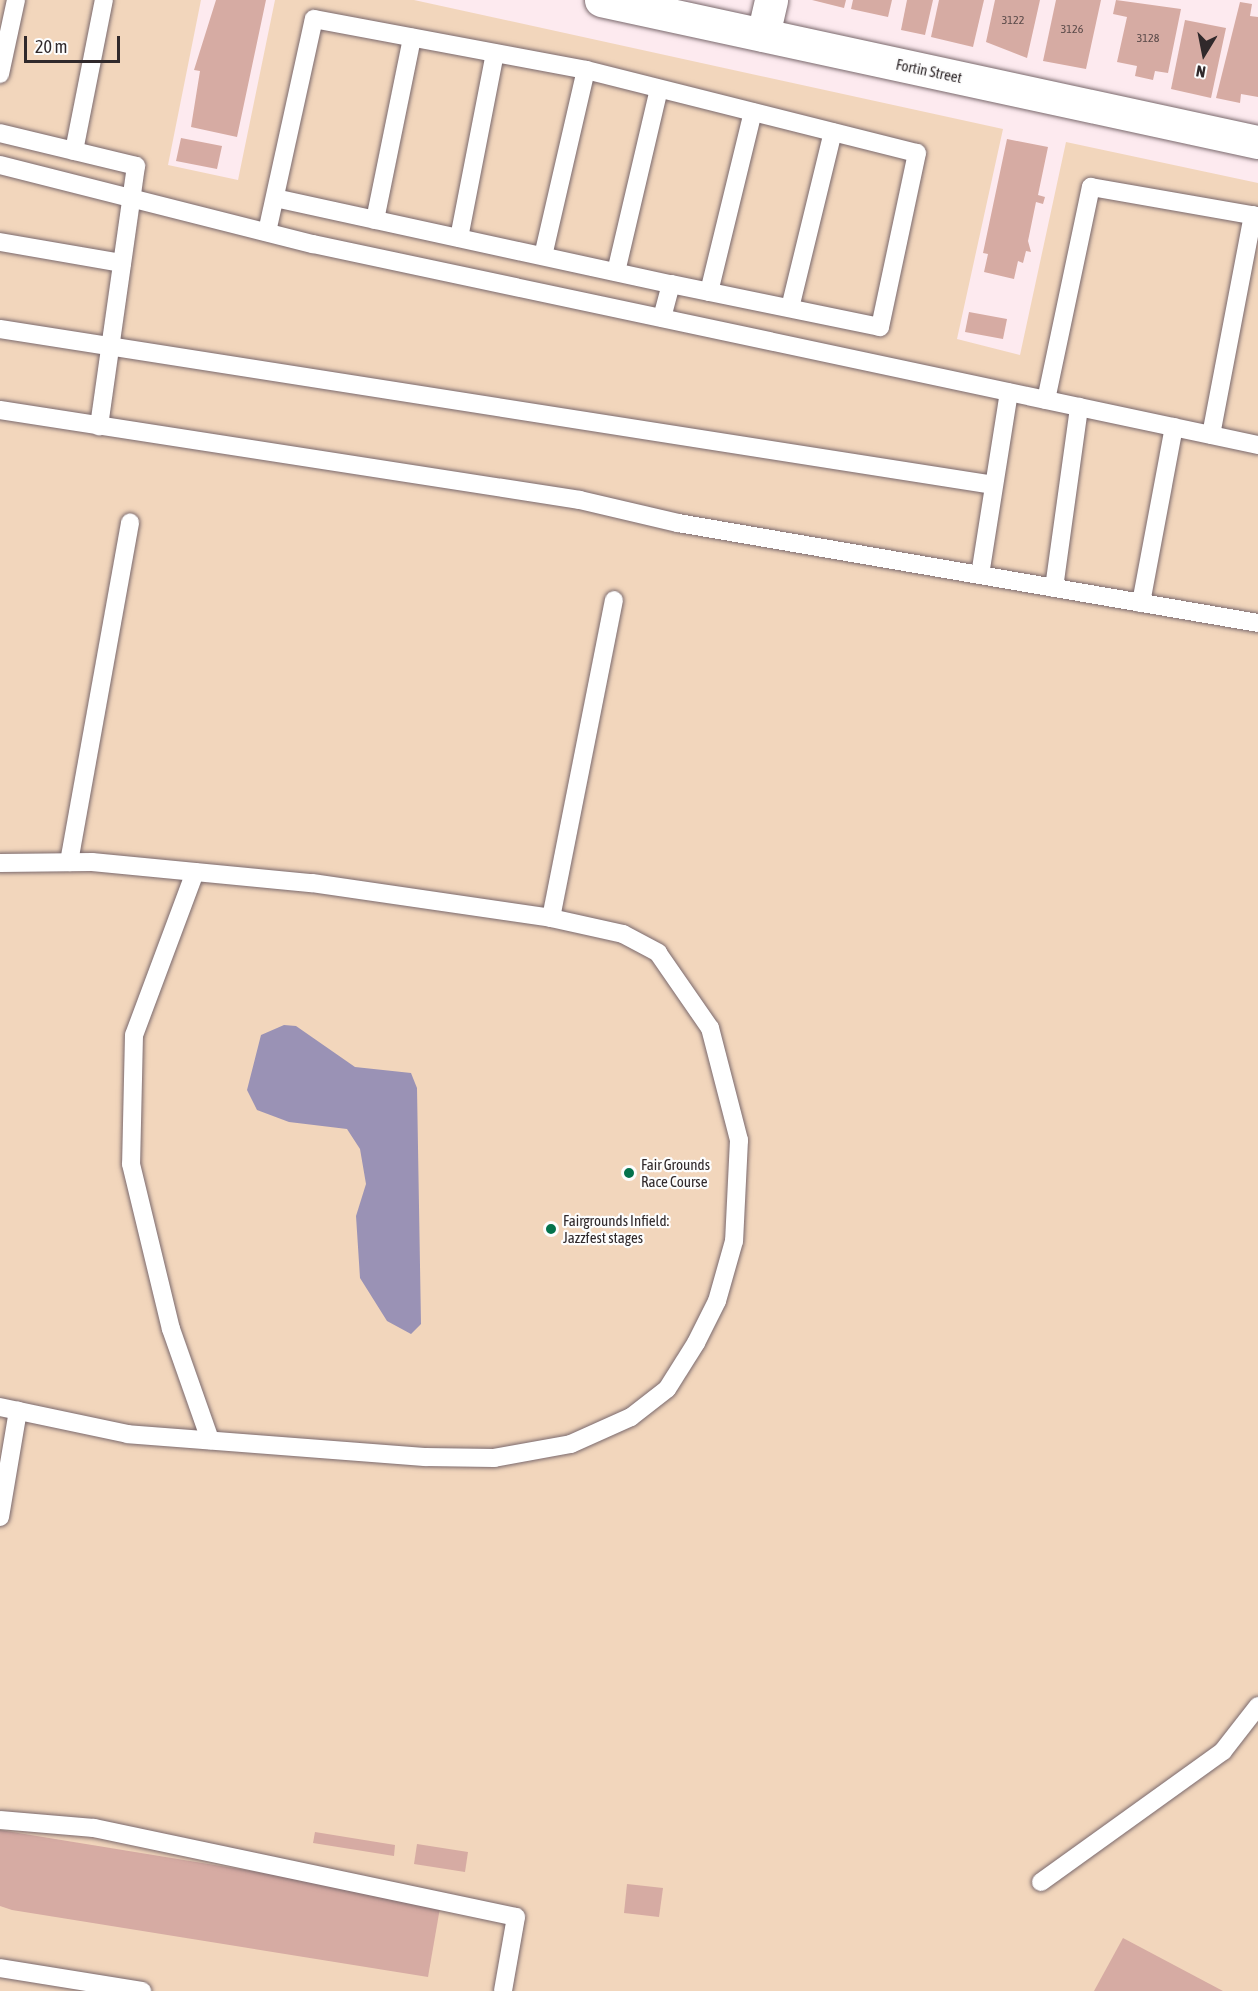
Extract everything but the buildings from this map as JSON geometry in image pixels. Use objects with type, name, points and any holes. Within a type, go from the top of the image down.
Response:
[{"type":"street","name":"Fortin Street","points":[[601,0],[1258,142]]},
{"type":"street","points":[[763,35],[771,0]]},
{"type":"lane","points":[[0,74],[15,0]]},
{"type":"lane","points":[[74,151],[104,0]]},
{"type":"lane","points":[[267,232],[314,19],[586,70],[917,153],[880,327],[275,198]]},
{"type":"lane","points":[[375,220],[412,38]]},
{"type":"lane","points":[[459,238],[495,53]]},
{"type":"lane","points":[[543,256],[586,70]]},
{"type":"lane","points":[[616,272],[659,89]]},
{"type":"lane","points":[[709,292],[753,112]]},
{"type":"lane","points":[[790,308],[833,132]]},
{"type":"lane","points":[[0,133],[136,166],[99,426]]},
{"type":"lane","points":[[0,165],[267,232],[1258,445]]},
{"type":"lane","points":[[1046,400],[1091,187],[1256,216],[1211,435]]},
{"type":"lane","points":[[0,242],[122,263]]},
{"type":"lane","points":[[662,318],[671,284]]},
{"type":"lane","points":[[0,329],[994,485]]},
{"type":"lane","points":[[980,575],[1009,392]]},
{"type":"lane","points":[[1054,588],[1079,407]]},
{"type":"lane","points":[[0,410],[580,500],[678,523],[1258,623]]},
{"type":"lane","points":[[1141,603],[1174,427]]},
{"type":"lane","points":[[69,862],[130,522]]},
{"type":"lane","points":[[551,918],[614,600]]},
{"type":"lane","points":[[0,863],[69,862],[195,872],[551,918],[623,934],[658,952],[710,1028],[739,1140],[735,1241],[723,1281],[667,1389],[631,1417],[571,1444],[494,1458],[128,1434],[9,1409],[0,1517]]},
{"type":"lane","points":[[195,872],[134,1035],[131,1164],[171,1329],[210,1440]]},
{"type":"lane","points":[[1041,1882],[1223,1751],[1258,1706]]},
{"type":"lane","points":[[0,1820],[94,1828],[516,1917],[503,1991]]},
{"type":"lane","points":[[0,1968],[142,1991]]},
{"type":"shaded area","name":"Fair Grounds Race Course","points":[[0,0],[201,0],[168,165],[238,180],[275,0],[414,0],[1003,129],[957,339],[1020,355],[1066,142],[1258,183],[1258,1991],[0,1991]]},
{"type":"shaded area","points":[[284,1025],[296,1026],[355,1067],[411,1073],[417,1088],[421,1324],[411,1334],[387,1321],[360,1278],[356,1216],[366,1184],[360,1149],[347,1129],[289,1122],[257,1110],[247,1090],[261,1035]]},
{"type":"place","name":"Fair Grounds Race Course","points":[[629,1173]]},
{"type":"place","name":"Fairgrounds Infield: Jazzfest stages","points":[[551,1229]]}]
